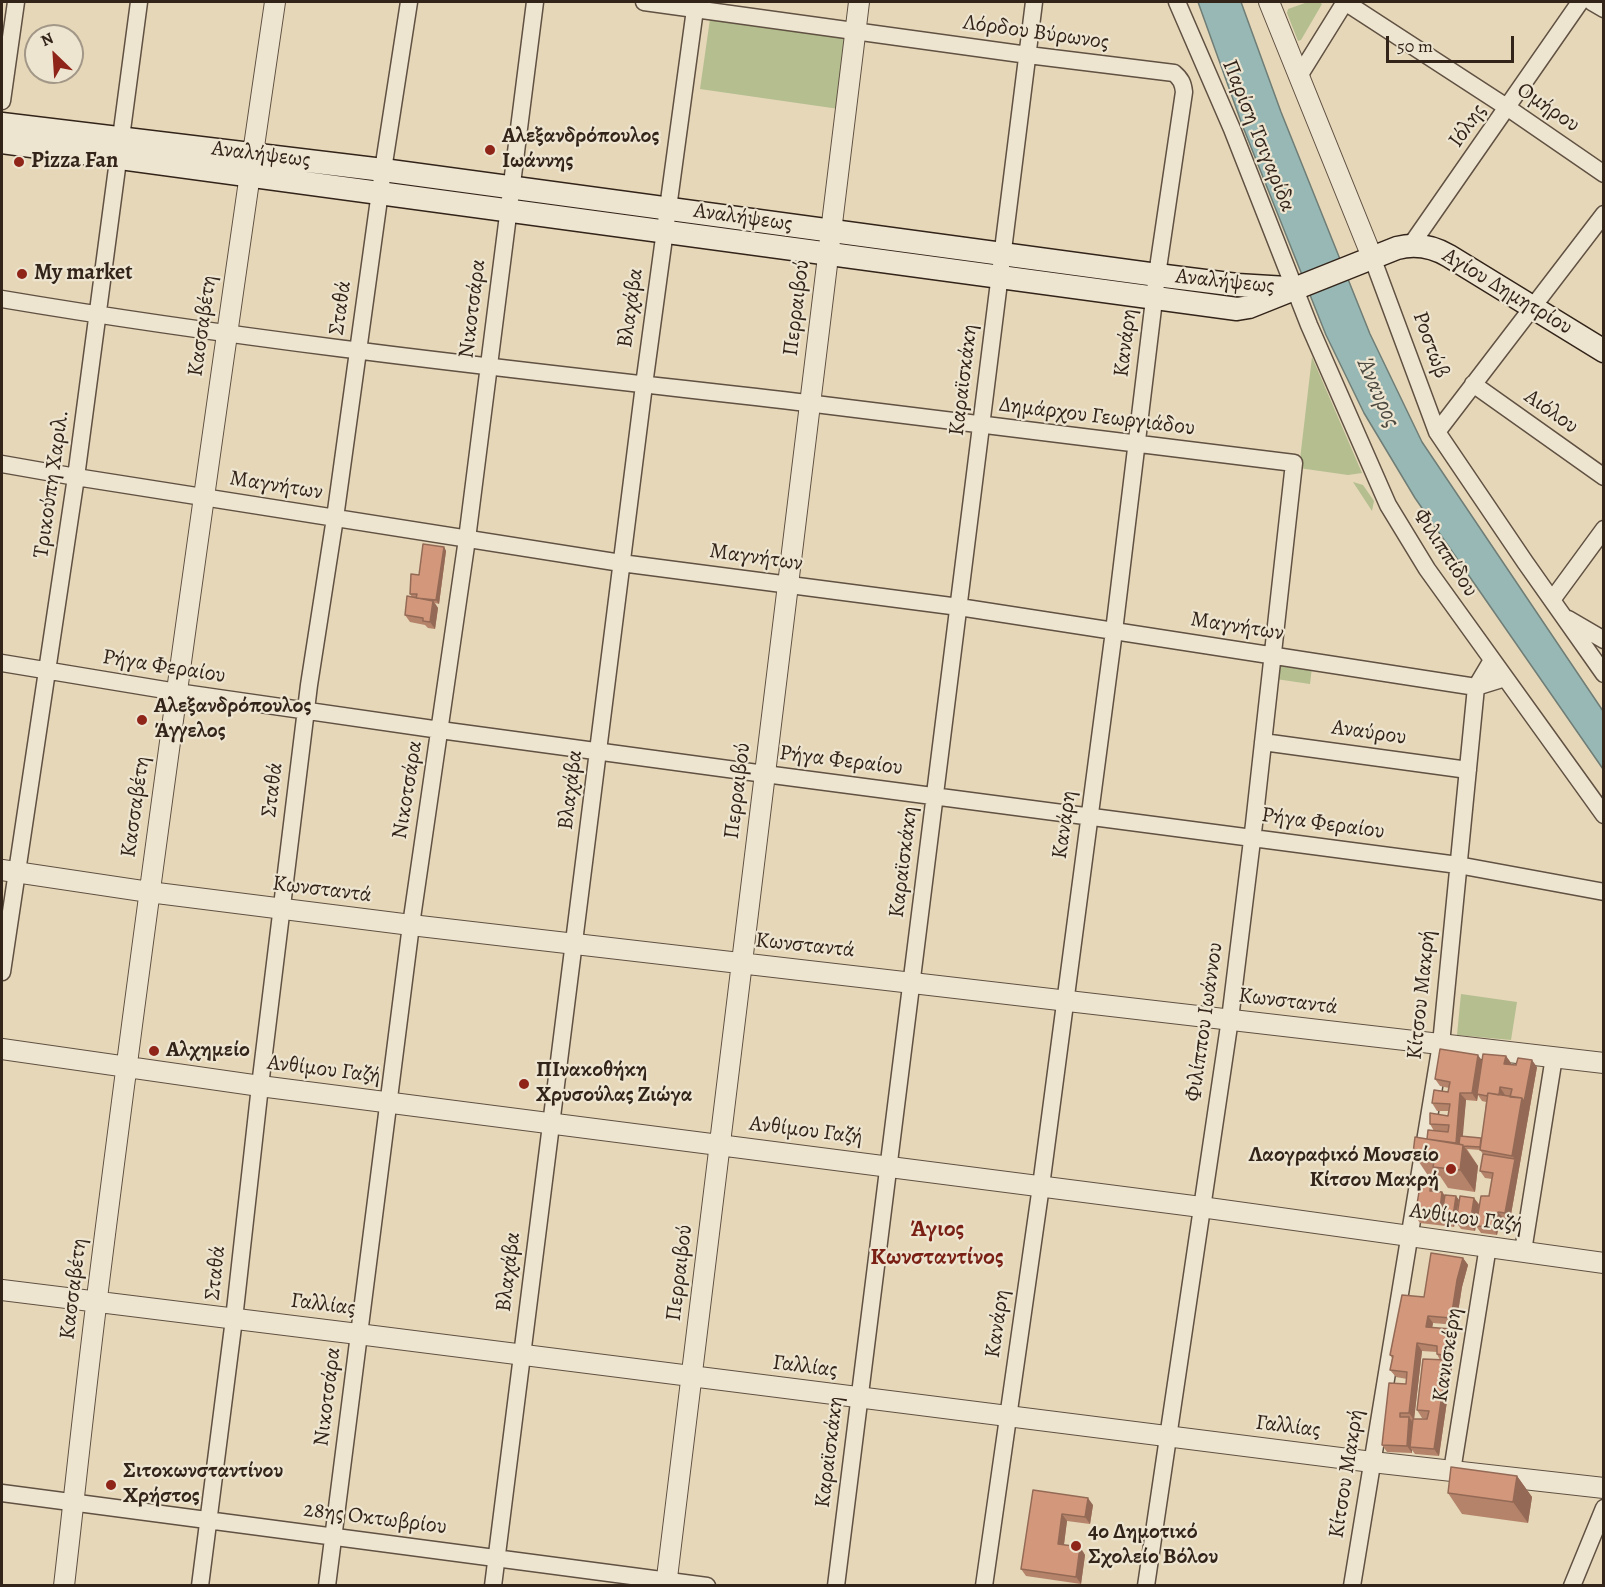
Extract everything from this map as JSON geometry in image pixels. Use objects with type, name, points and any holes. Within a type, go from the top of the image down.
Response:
[{"type":"main road","name":"Αναλήψεως","points":[[2,124],[249,177],[508,209],[1237,309],[1249,307],[1297,288]]},
{"type":"main road","name":"Αναλήψεως","points":[[2,142],[253,154],[1157,275],[1237,285],[1297,288]]},
{"type":"main road","name":"Αγίου Δημητρίου","points":[[1297,288],[1369,258],[1411,245],[1436,249],[1604,351]]},
{"type":"street","points":[[2,101],[16,2]]},
{"type":"street","name":"Τρικούπη Χαριλ.","points":[[2,972],[8,871],[47,671],[76,477],[139,2]]},
{"type":"street","name":"Κασσαβέτη","points":[[64,1586],[96,1303],[149,892],[226,333],[275,2]]},
{"type":"street","name":"Σταθά","points":[[200,1586],[306,710],[409,2]]},
{"type":"street","name":"Νικοτσάρα","points":[[327,1586],[411,925],[467,539],[535,2]]},
{"type":"street","name":"Λόρδου Βύρωνος","points":[[644,2],[696,5],[1028,55],[1174,73]]},
{"type":"street","name":"Περραιβού","points":[[666,1583],[859,2]]},
{"type":"street","name":"Καραϊσκάκη","points":[[836,1586],[1034,2]]},
{"type":"street","name":"Παρίση Τσιγαρίδα","points":[[1177,2],[1297,288]]},
{"type":"street","points":[[1299,76],[1345,2]]},
{"type":"street","name":"Ομήρου","points":[[1345,2],[1508,108],[1604,174]]},
{"type":"street","name":"Ιόλης","points":[[1411,245],[1580,2]]},
{"type":"street","points":[[1593,2],[1604,9]]},
{"type":"street","name":"Ροστώβ","points":[[1274,3],[1299,76],[1437,432],[1604,674]]},
{"type":"street","name":"Βλαχάβα","points":[[493,1586],[621,562],[696,5]]},
{"type":"street","name":"Κανάρη","points":[[984,1586],[1041,1185],[1114,631],[1157,275],[1184,92],[1180,78],[1174,73]]},
{"type":"street","points":[[1437,432],[1604,214]]},
{"type":"street","name":"Φιλιππίδου","points":[[1297,288],[1388,505],[1427,569],[1604,815]]},
{"type":"street","name":"Δημάρχου Γεωργιάδου","points":[[2,299],[97,315],[488,368],[810,404],[1294,463]]},
{"type":"street","name":"Αιόλου","points":[[1473,384],[1604,477]]},
{"type":"street","name":"Φιλίππου Ιωάννου","points":[[1146,1586],[1230,1019],[1294,463]]},
{"type":"street","name":"Μαγνήτων","points":[[2,464],[467,539],[958,607],[1476,687],[1504,678]]},
{"type":"street","points":[[1552,600],[1604,529]]},
{"type":"street","points":[[1563,616],[1604,640]]},
{"type":"street","name":"Κίτσου Μακρή","points":[[1353,1586],[1441,1044],[1476,687],[1492,660]]},
{"type":"street","name":"Ρήγα Φεραίου","points":[[2,663],[177,692],[440,730],[1458,865],[1604,892]]},
{"type":"street","name":"Αναύρου","points":[[1263,742],[1468,770]]},
{"type":"street","name":"Κωνσταντά","points":[[8,871],[149,892],[411,925],[1604,1063]]},
{"type":"street","name":"Ανθίμου Γαζή","points":[[2,1049],[260,1086],[1041,1185],[1604,1263]]},
{"type":"street","points":[[1523,1251],[1554,1057]]},
{"type":"street","name":"Κανισκέρη","points":[[1452,1471],[1488,1246]]},
{"type":"street","name":"Γαλλίας","points":[[2,1290],[1372,1462],[1604,1488]]},
{"type":"street","name":"28ης Οκτωβρίου","points":[[2,1493],[497,1558],[666,1583],[707,1586]]},
{"type":"street","points":[[1572,1586],[1604,1508]]},
{"type":"green space","points":[[1308,2],[1322,4],[1301,40],[1298,41],[1287,13],[1288,9]]},
{"type":"green space","points":[[710,19],[849,39],[839,109],[700,89]]},
{"type":"green space","points":[[1312,357],[1362,473],[1348,475],[1299,468]]},
{"type":"green space","points":[[1353,482],[1363,485],[1374,501],[1372,511]]},
{"type":"green space","points":[[1279,662],[1312,667],[1310,684],[1276,679]]},
{"type":"green space","points":[[1461,994],[1517,1002],[1511,1040],[1457,1035]]},
{"type":"water","name":"Άναυρος","points":[[1198,2],[1241,2],[1281,112],[1370,334],[1422,442],[1603,711],[1603,769],[1415,498],[1364,413],[1326,335],[1243,127]]},
{"type":"building","points":[[423,544],[444,547],[436,600],[416,598],[417,594],[410,594],[411,574],[419,575]]},
{"type":"building","points":[[407,596],[433,601],[430,622],[423,621],[423,618],[405,615]]},
{"type":"building","points":[[1440,1049],[1478,1055],[1472,1093],[1460,1093],[1456,1143],[1427,1139],[1428,1130],[1448,1132],[1449,1125],[1430,1124],[1430,1113],[1448,1116],[1450,1104],[1432,1103],[1434,1090],[1448,1092],[1450,1082],[1435,1079]]},
{"type":"building","points":[[1483,1054],[1506,1056],[1504,1064],[1516,1065],[1518,1058],[1532,1060],[1524,1102],[1522,1098],[1510,1097],[1512,1089],[1500,1087],[1499,1095],[1477,1094]]},
{"type":"building","points":[[1488,1093],[1522,1098],[1512,1156],[1480,1150]]},
{"type":"building","points":[[1460,1136],[1481,1138],[1480,1147],[1459,1144]]},
{"type":"building","points":[[1415,1137],[1463,1145],[1460,1170],[1433,1167],[1435,1156],[1413,1153]]},
{"type":"building","points":[[1483,1154],[1515,1159],[1505,1213],[1498,1212],[1498,1218],[1494,1218],[1492,1227],[1476,1226],[1481,1196],[1489,1196],[1493,1173],[1480,1171]]},
{"type":"building","points":[[1421,1180],[1431,1180],[1430,1191],[1442,1192],[1439,1218],[1415,1216]]},
{"type":"building","points":[[1445,1195],[1456,1196],[1452,1223],[1441,1221]]},
{"type":"building","points":[[1460,1196],[1474,1198],[1470,1224],[1456,1222]]},
{"type":"building","points":[[1431,1253],[1463,1258],[1451,1318],[1428,1316],[1426,1327],[1451,1329],[1447,1356],[1437,1354],[1437,1346],[1417,1343],[1409,1413],[1400,1413],[1400,1417],[1409,1417],[1407,1446],[1382,1445],[1389,1383],[1406,1384],[1407,1372],[1390,1370],[1393,1356],[1390,1355],[1402,1295],[1424,1297]]},
{"type":"building","points":[[1423,1359],[1447,1360],[1434,1449],[1410,1447],[1413,1419],[1427,1419],[1429,1411],[1417,1410]]},
{"type":"building","points":[[1451,1467],[1517,1476],[1513,1502],[1448,1493]]},
{"type":"building","points":[[1033,1490],[1088,1498],[1085,1517],[1062,1514],[1058,1544],[1080,1547],[1076,1577],[1021,1569]]},
{"type":"place","name":"Αλεξανδρόπουλος Ιωάννης","points":[[490,150]]},
{"type":"place","name":"Pizza Fan","points":[[19,162]]},
{"type":"place","name":"My market","points":[[22,274]]},
{"type":"place","name":"Αλεξανδρόπουλος Άγγελος","points":[[142,720]]},
{"type":"place","name":"Αλχημείο","points":[[154,1051]]},
{"type":"place","name":"ΠΙνακοθήκη Χρυσούλας Ζιώγα","points":[[524,1084]]},
{"type":"place","name":"Λαογραφικό Μουσείο Κίτσου Μακρή","points":[[1451,1169]]},
{"type":"place","name":"Σιτοκωνσταντίνου Χρήστος","points":[[111,1485]]},
{"type":"place","name":"4ο Δημοτικό Σχολείο Βόλου","points":[[1076,1546]]},
{"type":"district","name":"Άγιος Κωνσταντίνος","points":[[937,1244]]}]
